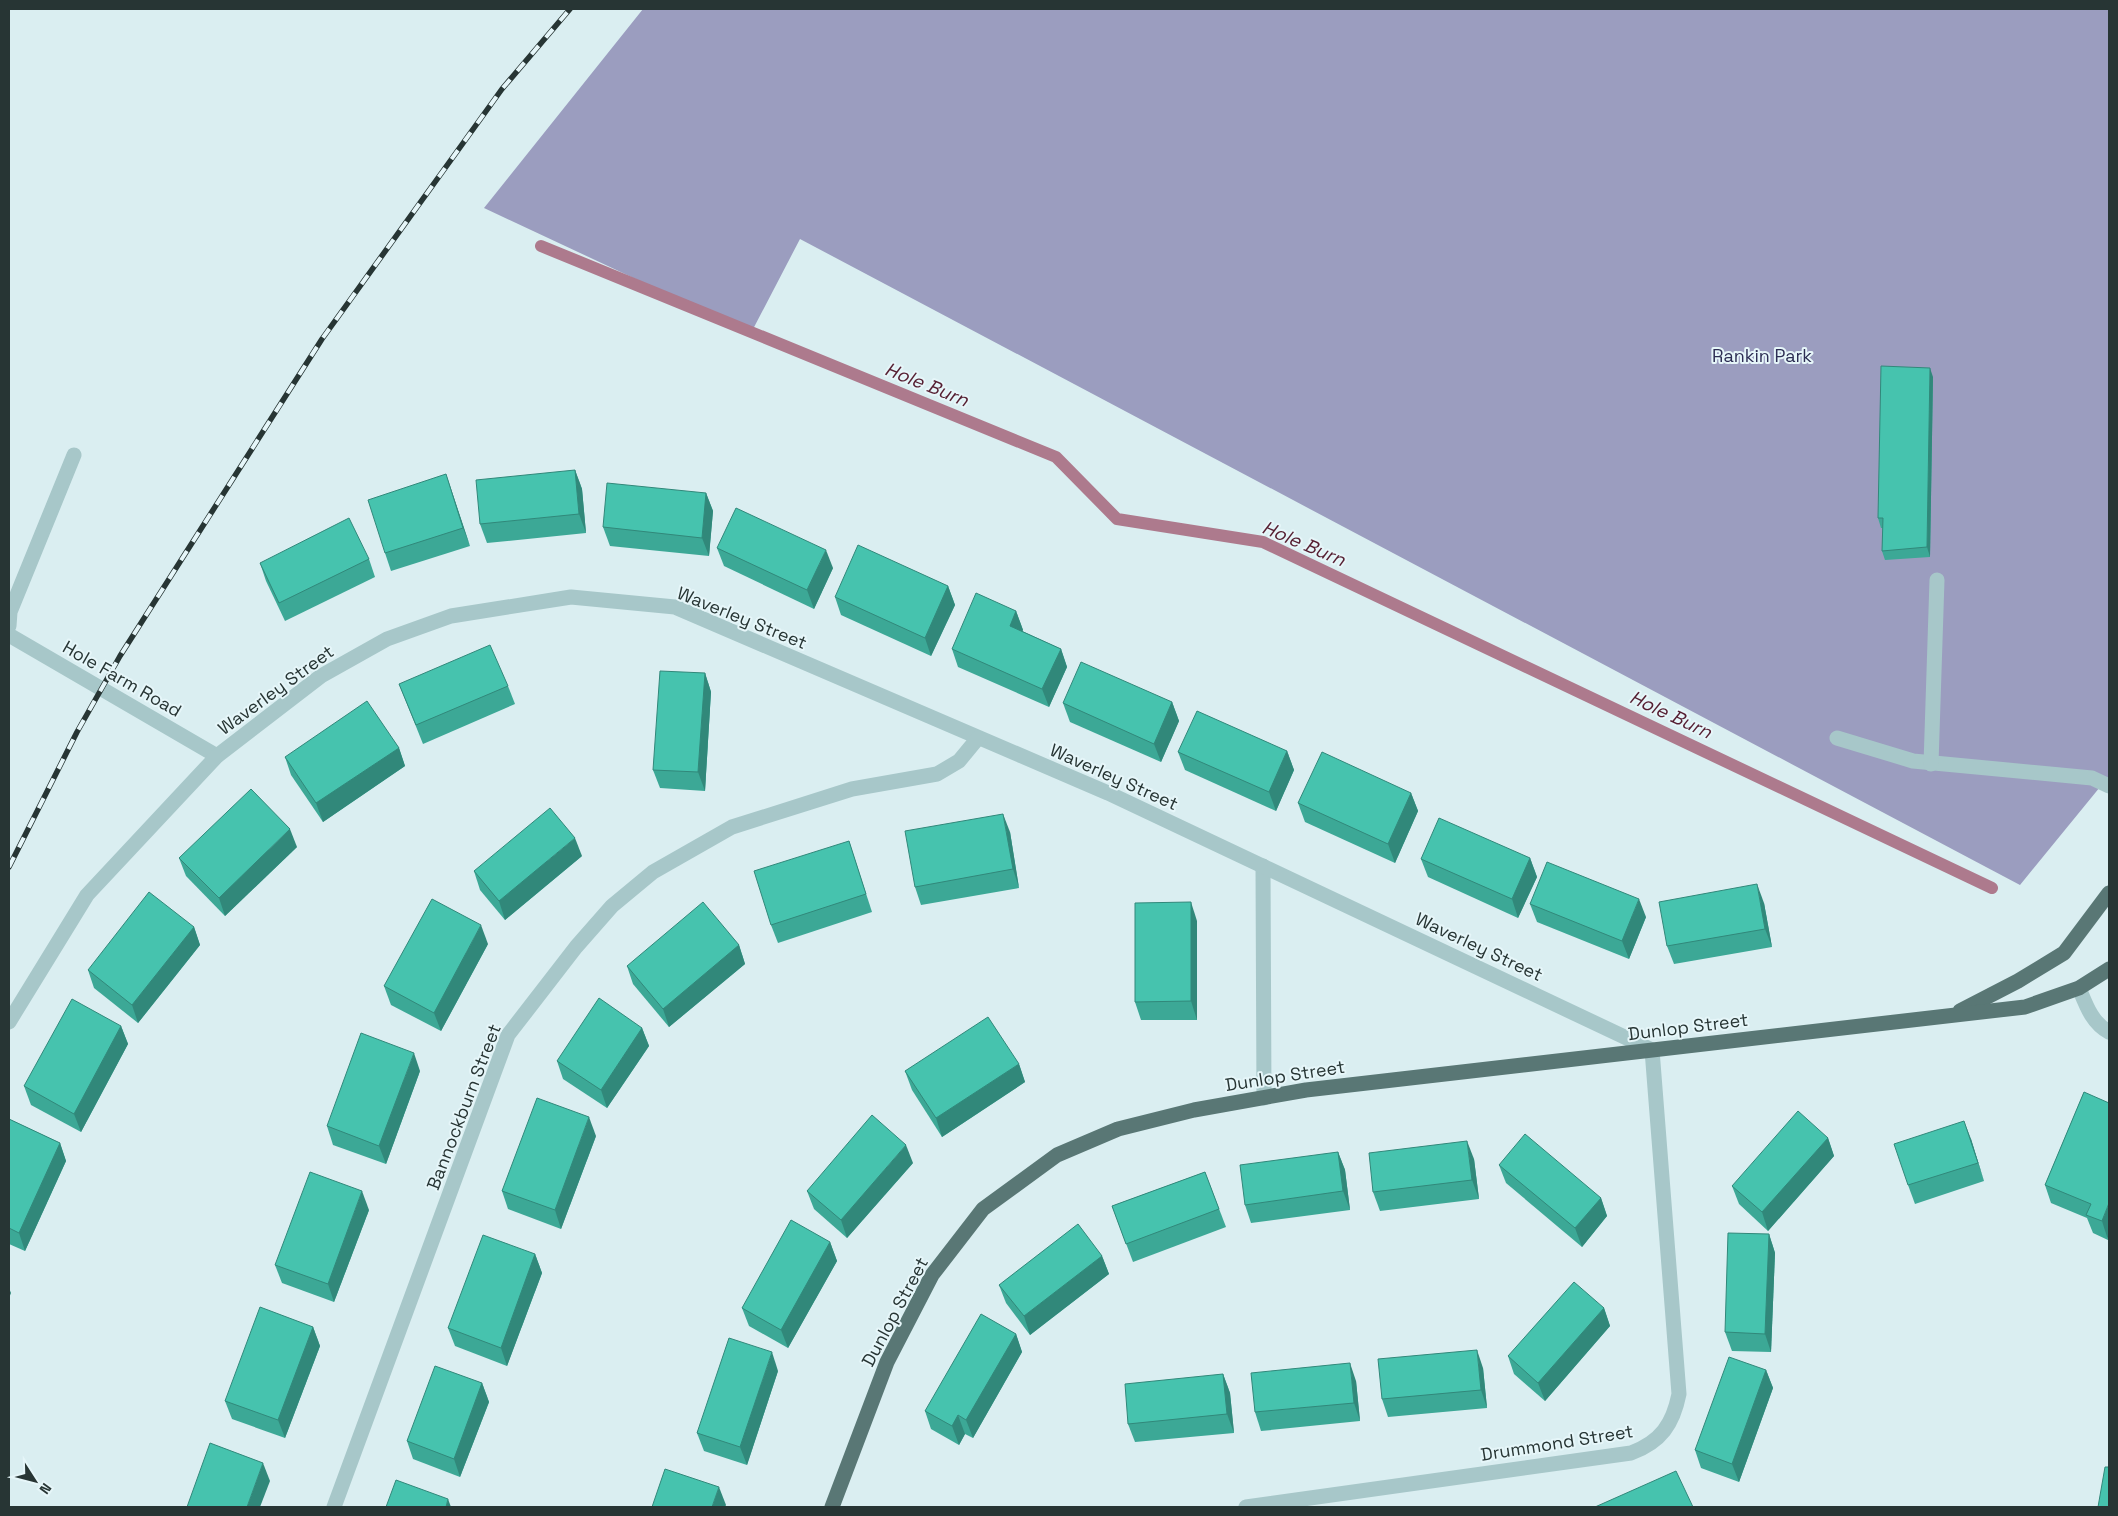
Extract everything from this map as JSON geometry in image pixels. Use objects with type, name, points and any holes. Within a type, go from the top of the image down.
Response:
[{"type":"main road","name":"Dunlop Street","points":[[1952,1015],[2018,981],[2064,953],[2109,893]]},
{"type":"main road","name":"Dunlop Street","points":[[832,1507],[887,1362],[932,1275],[983,1208],[1057,1155],[1118,1129],[1194,1110],[1316,1089],[2025,1007],[2079,988],[2109,969]]},
{"type":"street","points":[[9,626],[10,612],[74,455]]},
{"type":"street","points":[[1931,764],[1937,580]]},
{"type":"street","name":"Waverley Street","points":[[9,1022],[87,895],[217,756],[321,676],[387,638],[451,616],[570,597],[675,607],[1108,793],[1652,1050]]},
{"type":"street","name":"Hole Farm Road","points":[[9,635],[217,756]]},
{"type":"street","name":"Bannockburn Street","points":[[334,1507],[508,1035],[576,947],[612,906],[653,872],[732,827],[852,789],[937,774],[959,761],[978,738]]},
{"type":"street","points":[[1837,738],[1913,761],[2092,778],[2109,786]]},
{"type":"street","points":[[1262,866],[1264,1098]]},
{"type":"street","points":[[2079,988],[2088,1010],[2100,1027],[2109,1032]]},
{"type":"street","name":"Drummond Street","points":[[1246,1507],[1631,1453],[1654,1443],[1671,1420],[1680,1394],[1652,1050]]},
{"type":"green space","name":"Rankin Park","points":[[643,9],[2109,9],[2109,776],[2020,885],[800,239],[751,333],[484,208]]},
{"type":"building","points":[[1881,366],[1930,368],[1927,547],[1882,551],[1883,518],[1878,518]]},
{"type":"building","points":[[575,470],[579,514],[480,524],[476,480]]},
{"type":"building","points":[[446,474],[463,528],[385,553],[368,500]]},
{"type":"building","points":[[607,483],[706,493],[702,538],[603,527]]},
{"type":"building","points":[[736,508],[826,550],[807,590],[717,548]]},
{"type":"building","points":[[349,518],[369,559],[279,603],[260,563]]},
{"type":"building","points":[[858,545],[948,586],[925,638],[835,597]]},
{"type":"building","points":[[976,593],[1016,611],[1010,626],[1061,649],[1042,689],[952,649]]},
{"type":"building","points":[[490,645],[508,686],[416,725],[399,684]]},
{"type":"building","points":[[1081,662],[1172,702],[1154,744],[1063,703]]},
{"type":"building","points":[[660,671],[705,673],[698,772],[653,770]]},
{"type":"building","points":[[367,701],[399,748],[316,803],[285,757]]},
{"type":"building","points":[[1197,711],[1287,751],[1269,792],[1178,752]]},
{"type":"building","points":[[1322,752],[1411,793],[1388,844],[1298,803]]},
{"type":"building","points":[[251,789],[290,829],[219,898],[179,858]]},
{"type":"building","points":[[550,808],[575,838],[499,901],[474,871]]},
{"type":"building","points":[[1003,814],[1013,869],[915,887],[905,831]]},
{"type":"building","points":[[1439,818],[1530,858],[1512,899],[1421,859]]},
{"type":"building","points":[[849,841],[866,894],[771,925],[754,871]]},
{"type":"building","points":[[1547,862],[1639,899],[1622,941],[1530,904]]},
{"type":"building","points":[[1757,884],[1765,929],[1667,946],[1659,902]]},
{"type":"building","points":[[149,892],[194,927],[132,1005],[88,970]]},
{"type":"building","points":[[432,899],[481,925],[434,1013],[384,986]]},
{"type":"building","points":[[703,902],[739,945],[663,1009],[627,966]]},
{"type":"building","points":[[1191,902],[1191,1001],[1135,1002],[1135,903]]},
{"type":"building","points":[[599,998],[642,1028],[601,1090],[557,1061]]},
{"type":"building","points":[[72,999],[121,1026],[74,1114],[24,1086]]},
{"type":"building","points":[[988,1017],[1019,1064],[936,1118],[905,1071]]},
{"type":"building","points":[[361,1033],[414,1053],[379,1146],[327,1126]]},
{"type":"building","points":[[2084,1092],[2109,1103],[2109,1203],[2102,1221],[2086,1215],[2091,1204],[2045,1185]]},
{"type":"building","points":[[537,1098],[589,1117],[555,1210],[502,1191]]},
{"type":"building","points":[[1798,1111],[1828,1138],[1762,1212],[1732,1186]]},
{"type":"building","points":[[872,1115],[906,1145],[841,1220],[807,1191]]},
{"type":"building","points":[[9,1119],[60,1143],[19,1233],[9,1228]]},
{"type":"building","points":[[1964,1121],[1978,1163],[1908,1185],[1894,1144]]},
{"type":"building","points":[[1525,1134],[1601,1198],[1575,1228],[1499,1165]]},
{"type":"building","points":[[1467,1141],[1472,1180],[1373,1192],[1369,1153]]},
{"type":"building","points":[[1338,1152],[1343,1191],[1245,1205],[1240,1165]]},
{"type":"building","points":[[310,1172],[362,1191],[328,1284],[275,1265]]},
{"type":"building","points":[[1205,1172],[1219,1209],[1126,1244],[1112,1206]]},
{"type":"building","points":[[791,1220],[830,1242],[781,1330],[742,1308]]},
{"type":"building","points":[[1078,1224],[1102,1256],[1024,1316],[999,1285]]},
{"type":"building","points":[[1728,1233],[1769,1234],[1765,1334],[1725,1332]]},
{"type":"building","points":[[483,1235],[535,1254],[501,1348],[448,1328]]},
{"type":"building","points":[[1574,1282],[1604,1308],[1538,1383],[1508,1356]]},
{"type":"building","points":[[260,1307],[313,1327],[278,1420],[225,1401]]},
{"type":"building","points":[[981,1314],[1016,1334],[966,1420],[958,1415],[952,1426],[925,1411]]},
{"type":"building","points":[[729,1338],[772,1352],[740,1447],[697,1433]]},
{"type":"building","points":[[1477,1350],[1481,1390],[1382,1399],[1378,1359]]},
{"type":"building","points":[[1729,1357],[1766,1370],[1732,1464],[1695,1450]]},
{"type":"building","points":[[1350,1363],[1354,1403],[1255,1412],[1251,1373]]},
{"type":"building","points":[[435,1366],[482,1383],[454,1459],[407,1441]]},
{"type":"building","points":[[1223,1374],[1227,1414],[1128,1424],[1125,1384]]},
{"type":"building","points":[[210,1443],[263,1463],[247,1507],[187,1507]]},
{"type":"building","points":[[2105,1467],[2109,1467],[2109,1507],[2098,1507]]},
{"type":"building","points":[[665,1469],[719,1487],[712,1507],[652,1507]]},
{"type":"building","points":[[1676,1471],[1693,1507],[1595,1507]]},
{"type":"building","points":[[396,1480],[448,1499],[446,1507],[386,1507]]},
{"type":"waterway","name":"Hole Burn","points":[[541,246],[1056,457],[1117,519],[1263,542],[1992,888]]},
{"type":"railway","points":[[9,867],[77,732],[120,656],[322,339],[502,89],[570,9]]}]
